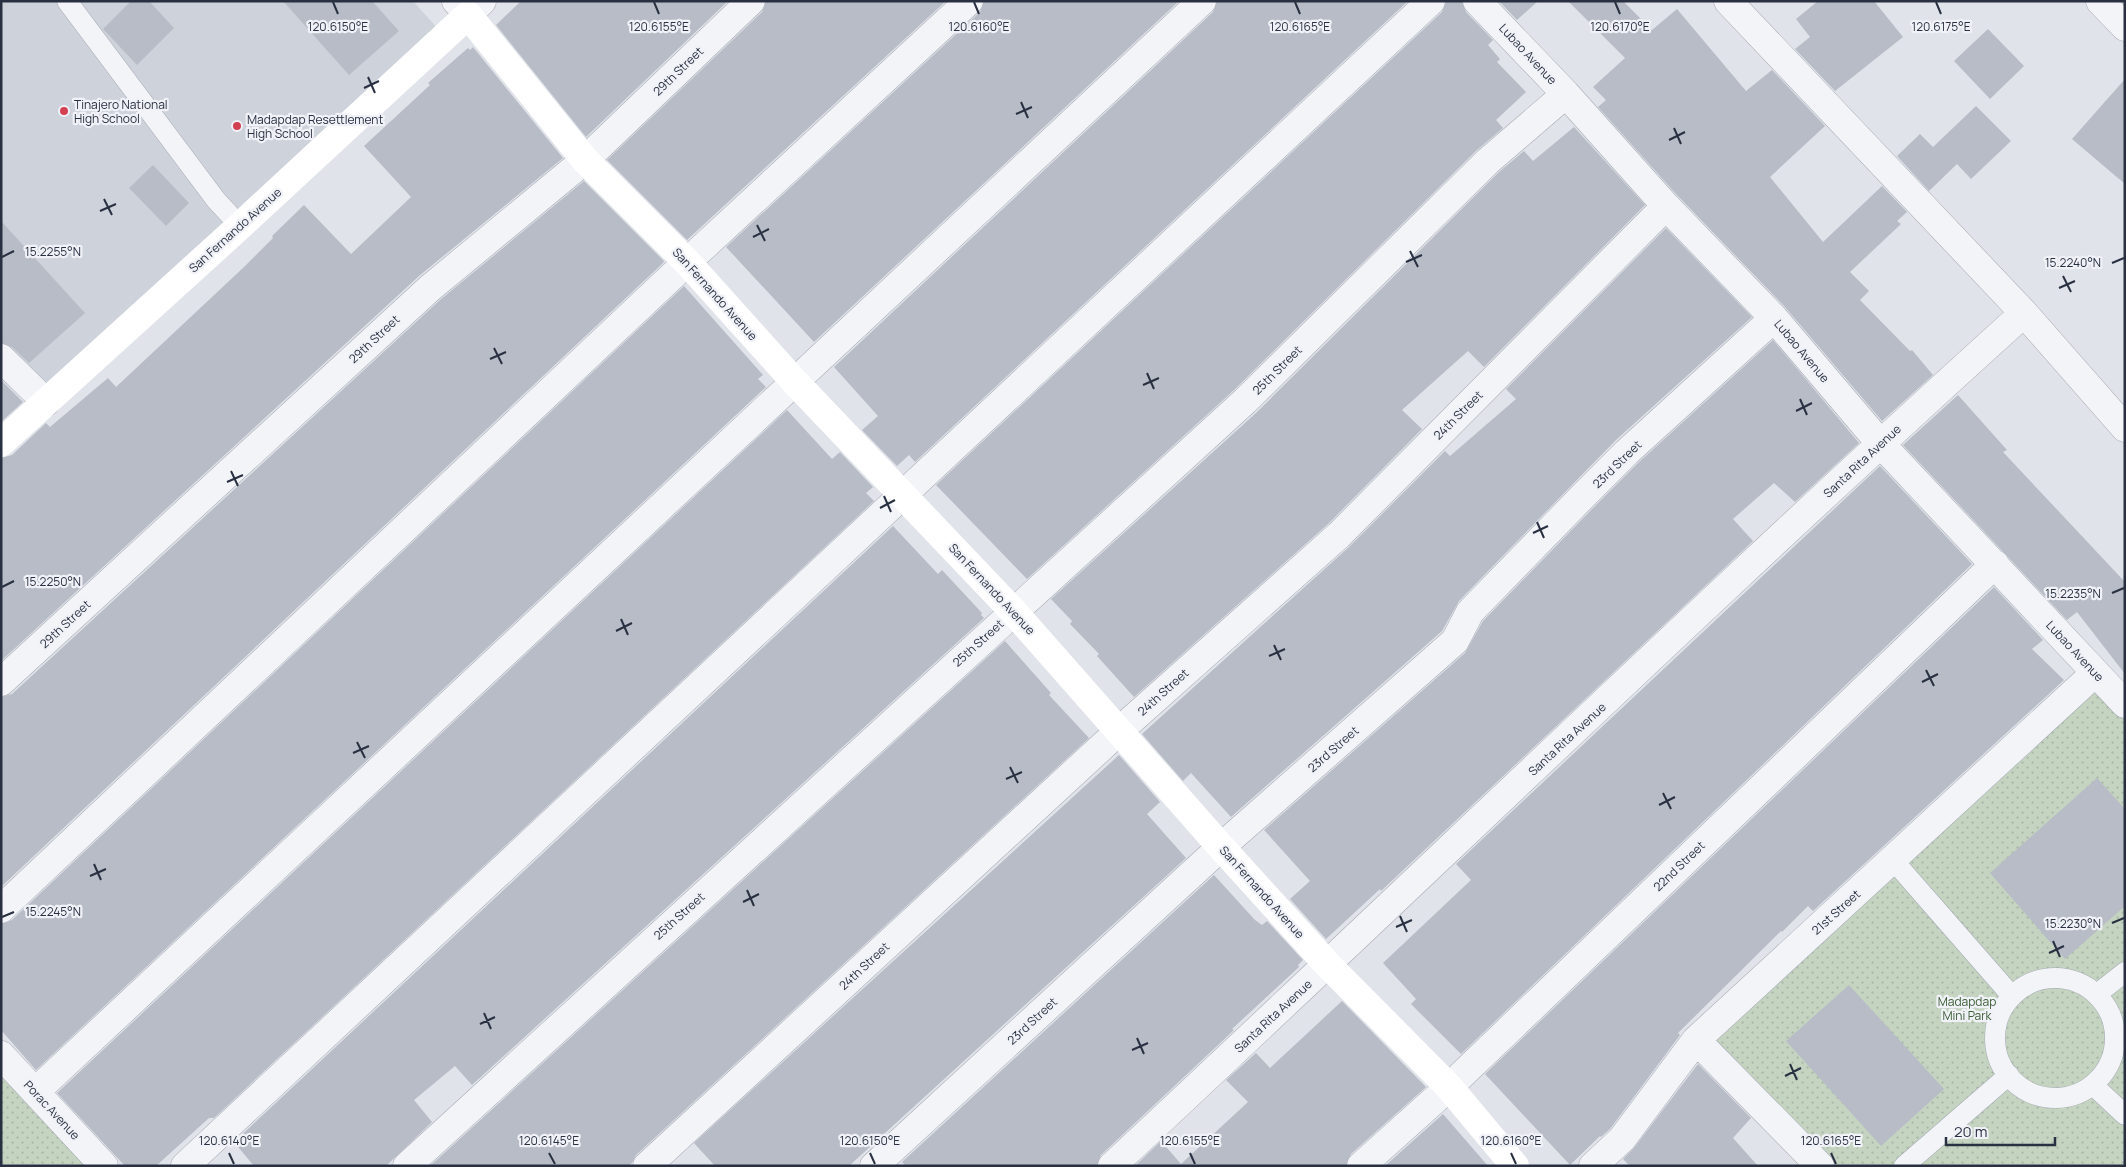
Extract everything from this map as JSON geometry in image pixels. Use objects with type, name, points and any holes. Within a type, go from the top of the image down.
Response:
[{"type":"main road","name":"San Fernando Avenue","points":[[1,443],[240,226],[469,6],[585,160],[688,262],[794,381],[903,493],[1013,611],[1221,847],[1328,965],[1449,1087],[1516,1166]]},
{"type":"street","name":"29th Street","points":[[1,682],[430,288],[585,160],[751,1]]},
{"type":"street","points":[[1,908],[688,262],[969,1]]},
{"type":"street","points":[[35,1092],[1202,1]]},
{"type":"street","points":[[185,1166],[1431,1]]},
{"type":"street","name":"Lubao Avenue","points":[[1478,1],[1566,94],[1666,206],[1774,318],[1880,444],[2125,704]]},
{"type":"street","points":[[1728,1],[2024,313],[2125,428]]},
{"type":"street","points":[[2100,1],[2125,27]]},
{"type":"street","name":"25th Street","points":[[407,1166],[1245,401],[1488,161],[1566,94]]},
{"type":"street","name":"24th Street","points":[[647,1166],[1120,731],[1339,535],[1666,206]]},
{"type":"street","name":"Santa Rita Avenue","points":[[1112,1166],[1328,965],[1880,444],[2024,313]]},
{"type":"street","name":"23rd Street","points":[[874,1166],[1221,847],[1455,641],[1470,612],[1582,497],[1627,452],[1774,318]]},
{"type":"street","points":[[1,358],[46,402]]},
{"type":"street","name":"22nd Street","points":[[1361,1166],[1449,1087],[1995,564]]},
{"type":"street","name":"21st Street","points":[[1593,1166],[1622,1139],[1696,1040],[2095,673]]},
{"type":"street","points":[[1696,1040],[1817,1164]]},
{"type":"street","name":"Porac Avenue","points":[[1,1055],[104,1166]]},
{"type":"lane","points":[[67,1],[216,200],[240,226]]},
{"type":"lane","points":[[1892,860],[2011,995]]},
{"type":"lane","points":[[2097,994],[2125,972]]},
{"type":"lane","points":[[2064,978],[2082,984],[2097,994],[2110,1015],[2115,1039],[2112,1061],[2094,1086],[2065,1098],[2032,1094],[2009,1074],[1996,1051],[1996,1027],[2011,995],[2032,980],[2064,978]]},
{"type":"lane","points":[[1904,1166],[2009,1074]]},
{"type":"lane","points":[[2094,1086],[2125,1115]]},
{"type":"shaded area","points":[[1,1],[413,1],[439,30],[42,389],[1,344]]},
{"type":"green space","name":"Madapdap Mini Park","points":[[2095,673],[2125,706],[2125,1166],[1818,1166],[1696,1040]]},
{"type":"green space","points":[[1,1065],[93,1166],[1,1166]]},
{"type":"building","points":[[131,1],[149,1],[174,28],[137,65],[103,29]]},
{"type":"building","points":[[283,1],[372,1],[399,31],[349,75]]},
{"type":"building","points":[[521,1],[728,1],[586,137],[496,25]]},
{"type":"building","points":[[766,1],[946,1],[687,240],[607,160],[762,12]]},
{"type":"building","points":[[984,1],[1179,1],[814,342],[726,247],[980,12]]},
{"type":"building","points":[[1217,1],[1408,1],[915,462],[909,455],[897,466],[862,430],[878,416],[834,367],[1213,12]]},
{"type":"building","points":[[1446,1],[1462,1],[1466,12],[1493,40],[1488,45],[1500,59],[1497,62],[1526,92],[1496,120],[1503,128],[1477,150],[1234,390],[1027,579],[936,485],[1442,12]]},
{"type":"building","points":[[1499,1],[1538,1],[1517,20]]},
{"type":"building","points":[[1568,1],[1623,1],[1652,30],[1677,9],[1746,91],[1772,70],[1825,126],[1770,177],[1823,242],[1882,186],[1907,212],[1897,221],[1901,224],[1850,272],[1869,291],[1860,300],[1910,351],[1912,350],[1933,375],[1882,421],[1785,307],[1677,195],[1598,107],[1606,100],[1593,87],[1625,58]]},
{"type":"building","points":[[1818,1],[1874,1],[1903,37],[1835,91],[1795,49],[1810,37],[1796,19]]},
{"type":"building","points":[[1988,29],[2024,66],[1990,99],[1954,61]]},
{"type":"building","points":[[473,47],[563,158],[419,276],[1,661],[1,458],[12,455],[46,423],[50,427],[108,378],[116,387],[244,267],[304,205],[351,254],[411,197],[364,146],[430,85],[428,83],[468,48],[470,50]]},
{"type":"building","points":[[2125,79],[2125,184],[2072,139]]},
{"type":"building","points":[[1976,106],[2011,141],[1971,179],[1957,164],[1929,191],[1897,156],[1920,134],[1933,147]]},
{"type":"building","points":[[1574,127],[1645,205],[1484,367],[1468,351],[1402,410],[1422,429],[1328,524],[1134,697],[1097,656],[1099,654],[1070,624],[1072,621],[1051,599],[1256,413],[1499,172],[1524,151],[1533,161]]},
{"type":"building","points":[[153,165],[189,203],[166,226],[129,188]]},
{"type":"building","points":[[584,181],[664,261],[663,263],[1,887],[1,697],[12,694],[440,300]]},
{"type":"building","points":[[1,221],[85,313],[29,363],[12,347],[1,343]]},
{"type":"building","points":[[1666,228],[1752,317],[1616,440],[1459,601],[1442,631],[1231,817],[1191,773],[1183,781],[1142,734],[1349,547],[1445,451],[1450,456],[1516,399],[1506,389]]},
{"type":"building","points":[[684,286],[763,375],[758,379],[766,387],[36,1070],[1,1030],[1,924],[12,920]]},
{"type":"building","points":[[1773,340],[1859,443],[1795,502],[1774,483],[1733,519],[1753,541],[1381,891],[1380,889],[1326,939],[1290,899],[1310,881],[1264,830],[1465,653],[1483,621],[1593,508],[1638,463]]},
{"type":"building","points":[[1,380],[23,402],[1,422]]},
{"type":"building","points":[[1958,395],[2007,450],[2003,452],[2125,582],[2125,674],[2077,612],[2067,620],[1903,445]]},
{"type":"building","points":[[787,410],[832,459],[840,452],[873,487],[866,493],[874,501],[214,1118],[209,1118],[156,1166],[125,1166],[57,1093]]},
{"type":"building","points":[[1880,466],[1972,564],[1461,1054],[1411,1004],[1416,999],[1383,963],[1471,880],[1456,864]]},
{"type":"building","points":[[893,526],[938,574],[942,570],[982,613],[981,615],[984,618],[472,1085],[455,1066],[414,1100],[432,1122],[386,1166],[254,1166],[234,1142]]},
{"type":"building","points":[[1994,587],[2043,640],[2032,649],[2064,680],[1813,911],[1808,906],[1781,931],[1678,1033],[1680,1035],[1610,1129],[1570,1165],[1485,1074]]},
{"type":"building","points":[[1005,641],[1051,693],[1049,695],[1089,738],[636,1155],[632,1163],[628,1166],[430,1166]]},
{"type":"building","points":[[1119,755],[1160,802],[1147,814],[1186,858],[849,1166],[715,1166],[694,1143]]},
{"type":"building","points":[[2097,778],[2125,809],[2125,906],[2065,959],[1990,873]]},
{"type":"building","points":[[1214,875],[1255,920],[1262,925],[1267,921],[1303,960],[1298,965],[1299,967],[1232,1029],[1234,1030],[1101,1155],[1097,1166],[906,1166],[902,1162]]},
{"type":"building","points":[[1849,985],[1944,1089],[1881,1146],[1786,1041]]},
{"type":"building","points":[[1342,1001],[1426,1087],[1351,1154],[1346,1166],[1135,1166],[1161,1141],[1181,1164],[1248,1102],[1226,1080],[1256,1053],[1270,1068]]},
{"type":"building","points":[[1698,1064],[1751,1118],[1733,1138],[1758,1166],[1630,1166],[1623,1159],[1634,1148]]},
{"type":"building","points":[[1443,1114],[1488,1166],[1385,1166]]},
{"type":"place","name":"Tinajero National High School","points":[[64,111]]},
{"type":"place","name":"Madapdap Resettlement High School","points":[[237,126]]}]
